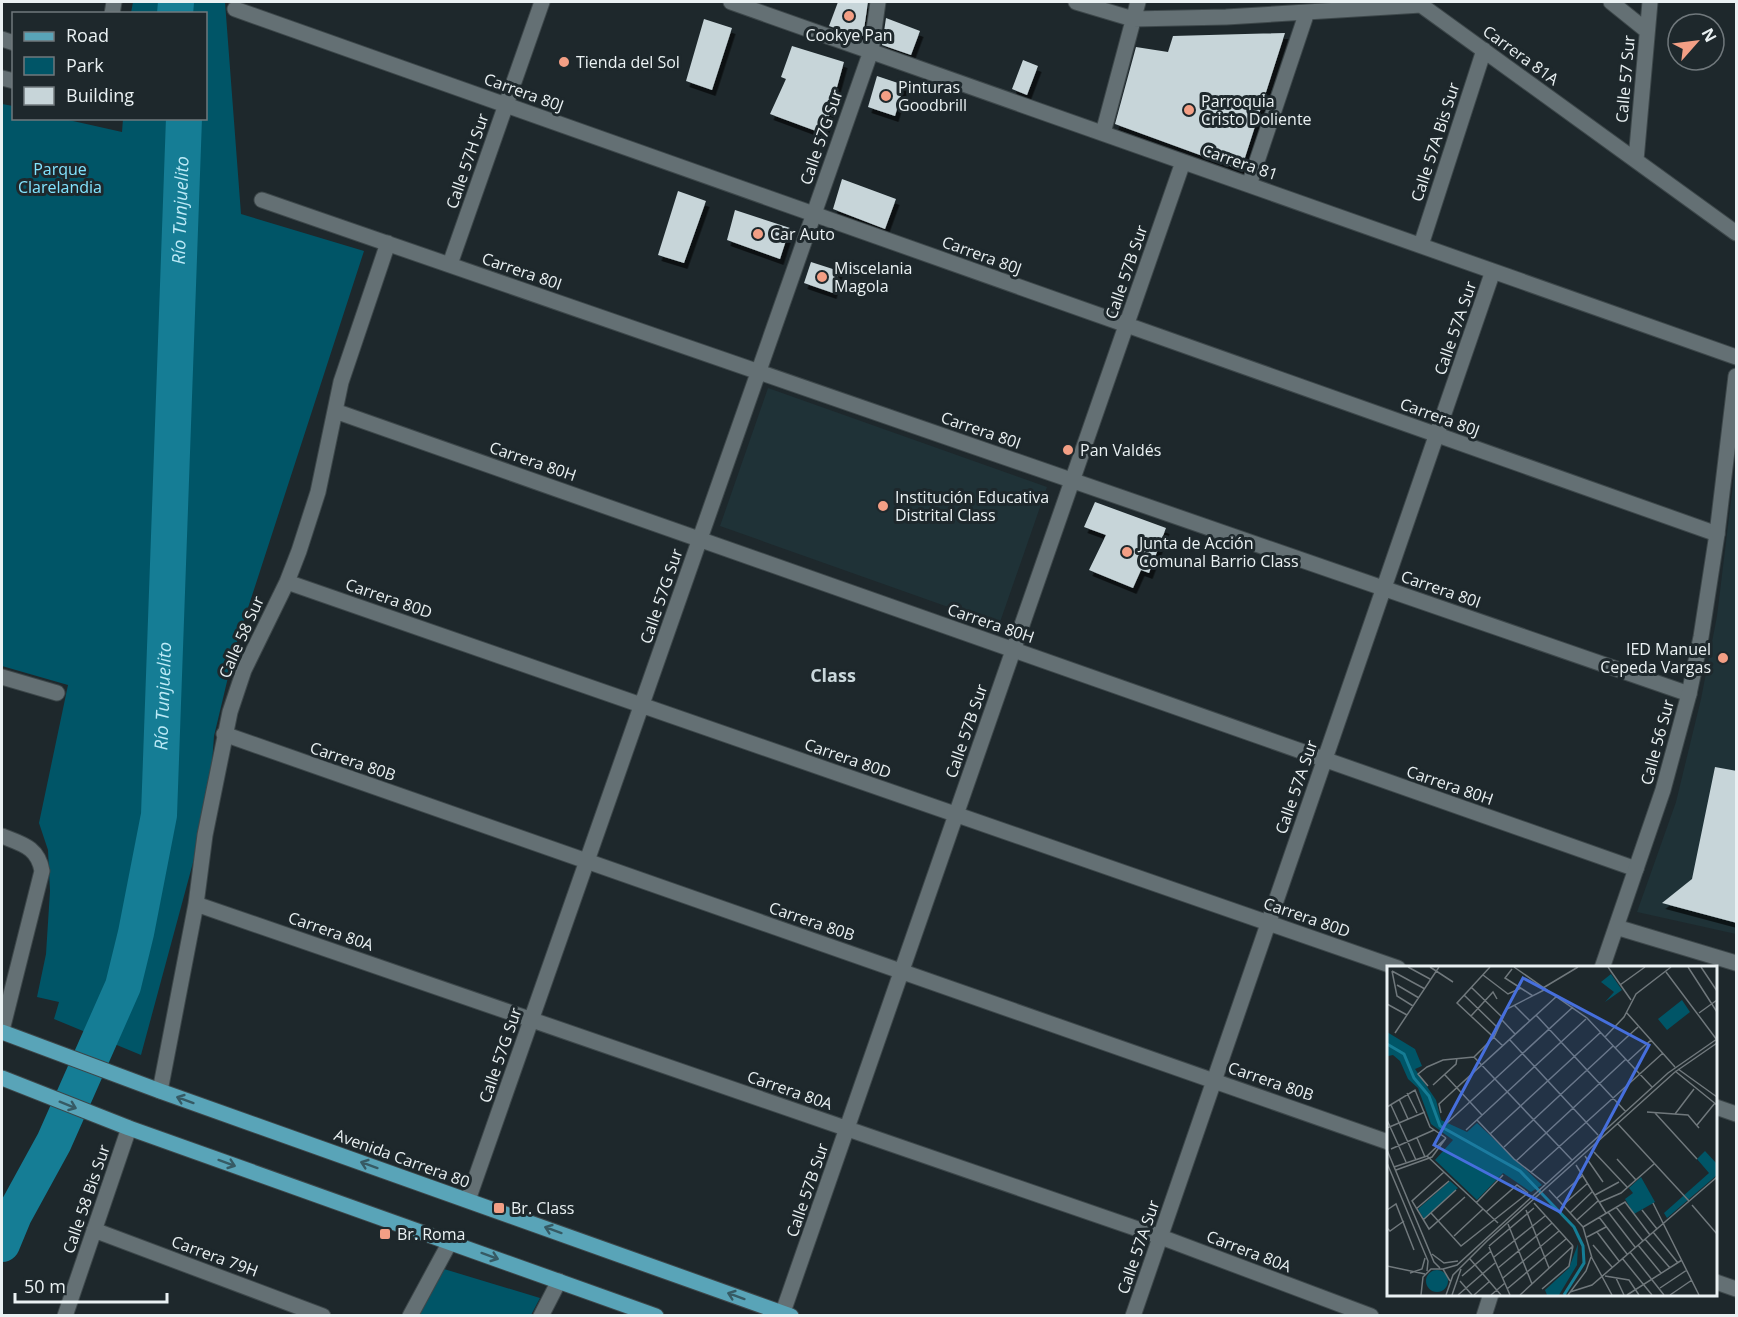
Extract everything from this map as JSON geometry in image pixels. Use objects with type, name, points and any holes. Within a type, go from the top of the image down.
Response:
[{"type":"main road","name":"Avenida Carrera 80","points":[[2,1031],[126,1079],[787,1314]]},
{"type":"main road","points":[[2,1078],[112,1122],[656,1316]]},
{"type":"street","name":"Calle 57H Sur","points":[[450,264],[542,2]]},
{"type":"street","name":"Carrera 81","points":[[731,2],[1737,357]]},
{"type":"street","name":"Calle 57G Sur","points":[[468,1200],[871,51],[878,2]]},
{"type":"street","name":"Carrera 81A","points":[[1076,2],[1133,19],[1307,12],[1333,6],[1421,5],[1737,233]]},
{"type":"street","points":[[1103,133],[1138,2]]},
{"type":"street","points":[[1226,17],[1231,2]]},
{"type":"street","points":[[1611,2],[1647,31]]},
{"type":"street","name":"Calle 57 Sur","points":[[1636,160],[1650,2]]},
{"type":"street","name":"Carrera 80J","points":[[235,9],[1717,534]]},
{"type":"street","points":[[1249,185],[1307,12]]},
{"type":"street","name":"Calle 57A Bis Sur","points":[[1421,245],[1484,50]]},
{"type":"street","name":"Calle 57B Sur","points":[[787,1314],[847,1129],[1183,162]]},
{"type":"street","name":"Carrera 80I","points":[[262,200],[1689,694]]},
{"type":"street","name":"Calle 58 Sur","points":[[160,1091],[196,904],[205,835],[224,734],[243,670],[287,582],[299,551],[318,492],[341,382],[388,243]]},
{"type":"street","name":"Calle 57A Sur","points":[[1133,1316],[1493,271]]},
{"type":"street","name":"Calle 56 Sur","points":[[1603,966],[1664,790],[1689,694],[1701,637],[1717,534],[1737,376]]},
{"type":"street","name":"Carrera 80H","points":[[335,411],[1636,869]]},
{"type":"street","name":"Carrera 80D","points":[[287,582],[1392,966]]},
{"type":"street","points":[[2,677],[57,693]]},
{"type":"street","name":"Carrera 80B","points":[[224,734],[1387,1141]]},
{"type":"street","points":[[2,836],[29,848],[40,861],[42,872],[8,974],[2,1031]]},
{"type":"street","name":"Carrera 80A","points":[[196,904],[1161,1237],[1371,1316]]},
{"type":"street","points":[[1616,927],[1737,963]]},
{"type":"street","points":[[1717,1107],[1737,1114]]},
{"type":"street","name":"Calle 58 Bis Sur","points":[[66,1315],[129,1128]]},
{"type":"street","name":"Carrera 79H","points":[[94,1230],[323,1316]]},
{"type":"street","points":[[410,1316],[450,1242]]},
{"type":"street","points":[[541,1316],[559,1281]]},
{"type":"street","points":[[1717,1282],[1737,1289]]},
{"type":"street","points":[[1484,1316],[1490,1296]]},
{"type":"shaded area","name":"Institución Educativa Distrital Class","points":[[768,388],[1047,487],[999,625],[720,526]]},
{"type":"shaded area","name":"IED Manuel Cepeda Vargas","points":[[1736,460],[1736,934],[1637,912],[1676,802],[1701,699],[1717,616]]},
{"type":"green space","name":"Parque Clarelandia","points":[[133,2],[225,2],[241,214],[364,251],[235,648],[214,736],[210,790],[201,833],[141,1055],[54,1019],[59,1002],[37,997],[46,954],[50,891],[48,850],[39,823],[68,685],[2,666],[2,104],[12,106],[12,120],[68,120],[122,132],[123,120],[207,120],[207,12],[131,12]]},
{"type":"green space","points":[[444,1269],[540,1298],[531,1315],[422,1316],[418,1313]]},
{"type":"building","name":"Cookye Pan","points":[[838,2],[868,2],[863,36],[829,26]]},
{"type":"building","points":[[886,18],[920,31],[911,55],[882,45]]},
{"type":"building","points":[[704,19],[732,28],[712,90],[686,81]]},
{"type":"building","name":"Parroquia Cristo Doliente","points":[[1285,33],[1241,170],[1115,124],[1136,47],[1168,52],[1173,36]]},
{"type":"building","points":[[792,46],[844,62],[824,134],[770,114],[786,79],[781,77]]},
{"type":"building","points":[[1023,60],[1038,66],[1027,95],[1012,89]]},
{"type":"building","name":"Pinturas Goodbrill","points":[[877,76],[904,85],[895,116],[868,107]]},
{"type":"building","points":[[842,179],[896,199],[885,229],[833,209]]},
{"type":"building","points":[[678,191],[706,201],[684,263],[658,255]]},
{"type":"building","name":"Car Auto","points":[[735,210],[790,228],[780,259],[727,240]]},
{"type":"building","name":"Miscelania Magola","points":[[811,262],[839,271],[833,293],[804,283]]},
{"type":"building","name":"Junta de Acción Comunal Barrio Class","points":[[1095,502],[1166,528],[1149,573],[1141,570],[1133,588],[1089,570],[1106,535],[1084,527]]},
{"type":"building","points":[[1715,767],[1737,771],[1737,923],[1662,903],[1692,879]]},
{"type":"waterway","name":"Río Tunjuelito","points":[[175,12],[176,2]]},
{"type":"waterway","name":"Río Tunjuelito","points":[[2,1244],[14,1215],[54,1142],[123,986],[136,933],[159,815],[184,120]]},
{"type":"place","name":"Cookye Pan","points":[[849,16]]},
{"type":"place","name":"Tienda del Sol","points":[[564,62]]},
{"type":"place","name":"Pinturas Goodbrill","points":[[886,96]]},
{"type":"place","name":"Parroquia Cristo Doliente","points":[[1189,110]]},
{"type":"place","name":"Car Auto","points":[[758,234]]},
{"type":"place","name":"Miscelania Magola","points":[[822,277]]},
{"type":"place","name":"Pan Valdés","points":[[1068,450]]},
{"type":"place","name":"Institución Educativa Distrital Class","points":[[883,506]]},
{"type":"place","name":"Junta de Acción Comunal Barrio Class","points":[[1127,552]]},
{"type":"place","name":"IED Manuel Cepeda Vargas","points":[[1723,658]]},
{"type":"place","name":"Br. Class","points":[[499,1208]]},
{"type":"place","name":"Br. Roma","points":[[385,1234]]},
{"type":"district","name":"Class","points":[[833,676]]}]
